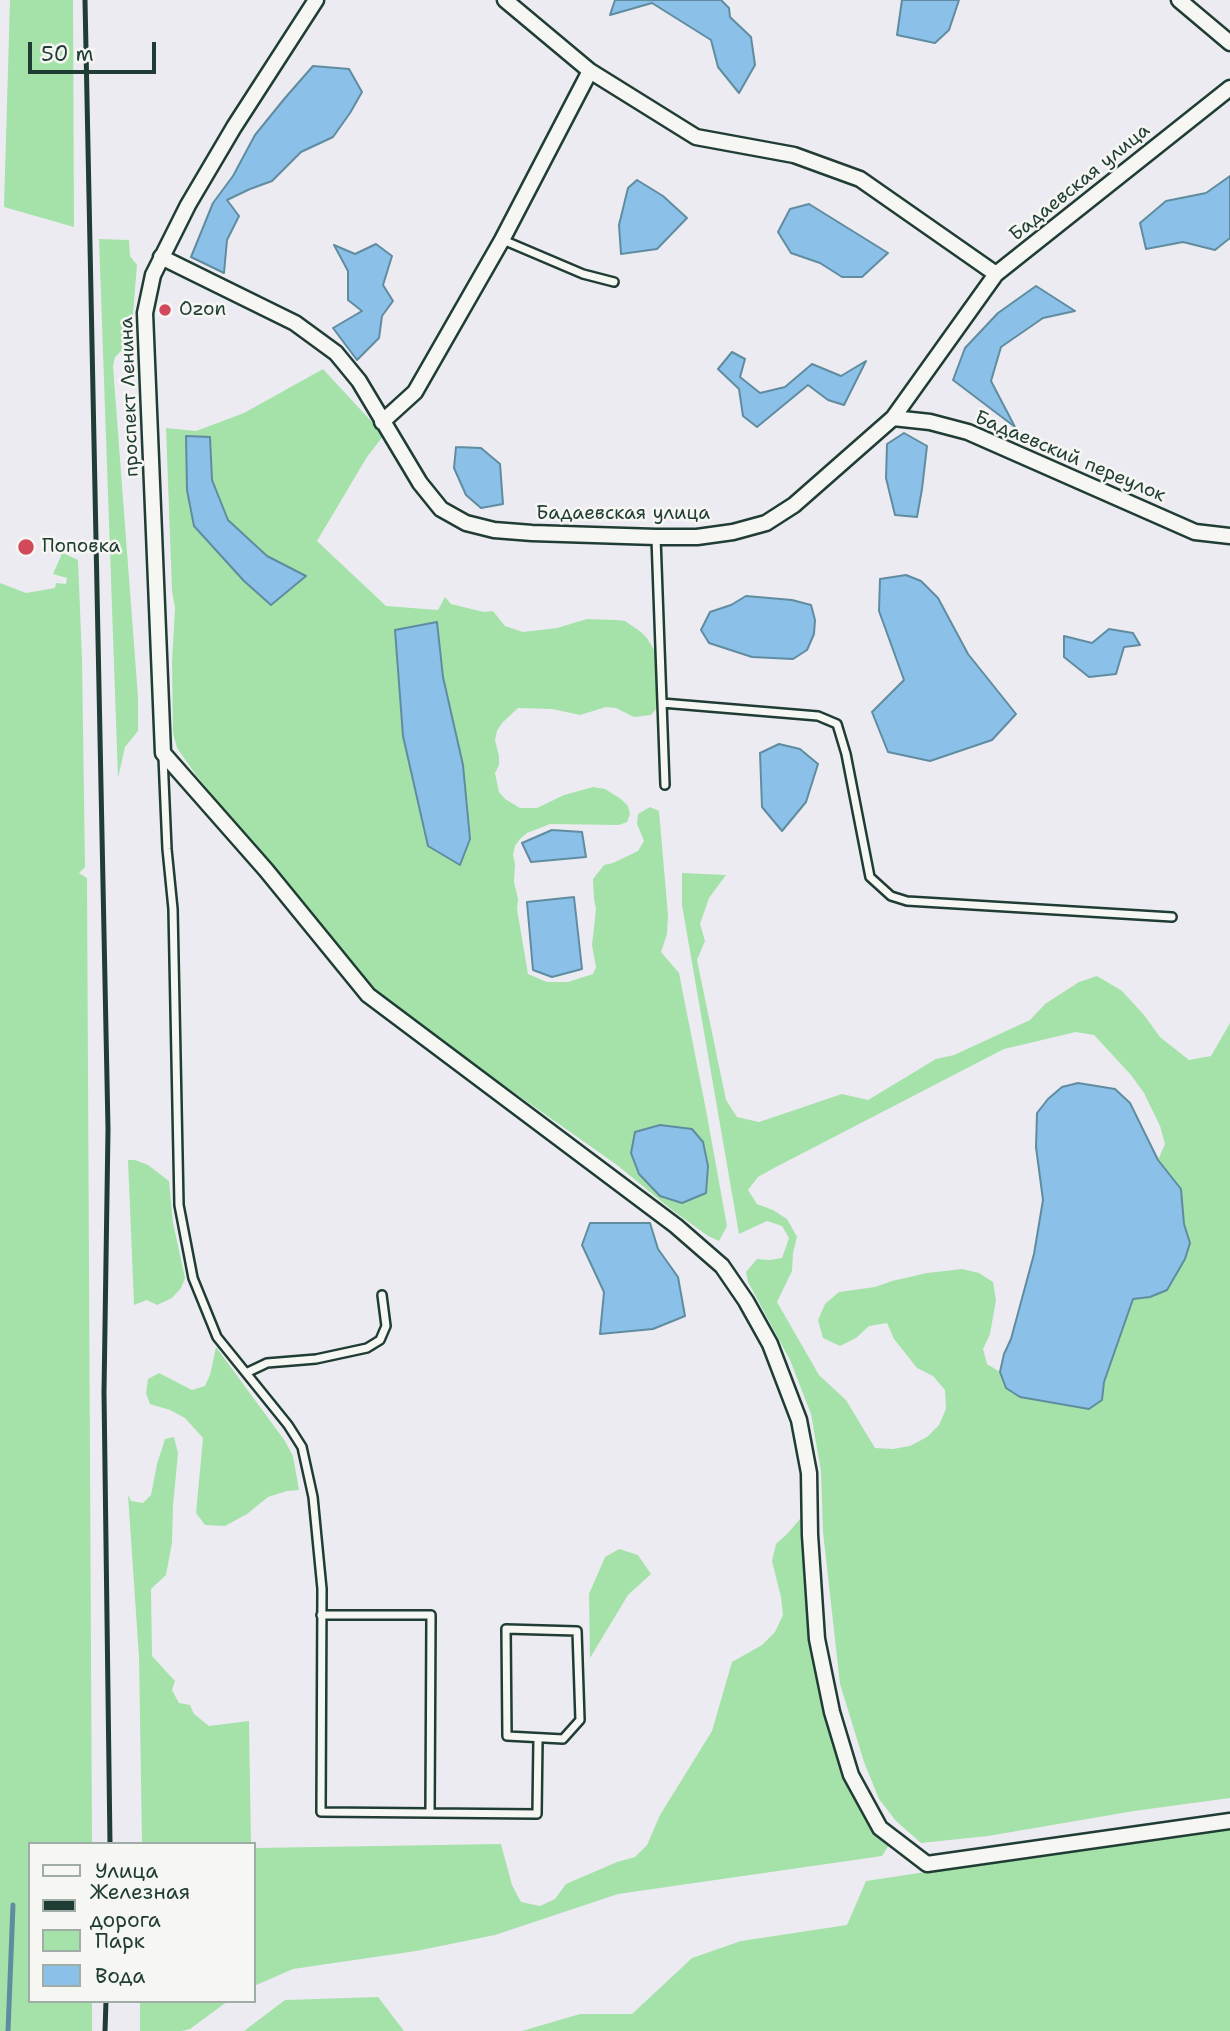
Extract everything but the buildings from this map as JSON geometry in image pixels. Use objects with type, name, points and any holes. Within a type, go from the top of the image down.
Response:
[{"type":"street","name":"проспект Ленина","points":[[163,753],[145,313],[153,275],[188,205],[234,127],[316,0]]},
{"type":"street","points":[[505,0],[590,71],[696,137],[794,155],[860,179],[996,274]]},
{"type":"street","points":[[1179,0],[1230,43]]},
{"type":"street","points":[[382,422],[415,393],[502,240],[590,71]]},
{"type":"street","name":"Бадаевская улица","points":[[161,257],[295,323],[335,353],[359,381],[420,483],[441,509],[466,523],[494,530],[532,533],[697,537],[733,532],[766,523],[794,505],[893,418],[996,274],[1230,88]]},
{"type":"street","name":"Бадаевский переулок","points":[[893,418],[930,422],[968,432],[1195,532],[1230,536]]},
{"type":"street","points":[[163,753],[266,870],[368,995],[676,1226],[722,1266],[746,1301],[770,1344],[799,1420],[809,1474],[817,1639],[832,1712],[850,1775],[880,1828],[927,1864],[1230,1821]]},
{"type":"lane","points":[[502,240],[583,274],[614,282]]},
{"type":"lane","points":[[656,537],[665,785]]},
{"type":"lane","points":[[663,703],[818,716],[837,724],[846,754],[870,877],[891,896],[907,901],[1172,917]]},
{"type":"lane","points":[[163,753],[167,849],[173,909],[179,1205],[192,1278],[217,1337],[288,1425],[302,1447],[313,1497],[322,1589],[321,1812],[537,1814],[538,1739]]},
{"type":"lane","points":[[246,1373],[267,1363],[316,1359],[367,1348],[380,1340],[386,1326],[382,1295]]},
{"type":"lane","points":[[321,1615],[431,1615],[430,1813]]},
{"type":"lane","points":[[506,1629],[578,1631],[580,1720],[563,1739],[538,1739],[507,1737],[506,1629]]},
{"type":"green space","points":[[10,0],[73,0],[74,227],[4,207]]},
{"type":"green space","points":[[99,239],[129,240],[130,256],[137,265],[130,349],[122,350],[115,357],[113,366],[138,697],[138,731],[125,747],[118,778]]},
{"type":"green space","points":[[323,369],[384,435],[367,457],[317,541],[386,606],[438,610],[445,597],[451,604],[484,612],[493,611],[505,626],[523,632],[557,628],[587,619],[625,621],[647,638],[656,653],[657,708],[651,715],[634,717],[616,708],[606,707],[580,715],[552,709],[518,708],[497,731],[495,740],[499,765],[495,773],[499,792],[520,808],[537,808],[564,795],[593,787],[605,789],[621,799],[628,806],[630,814],[627,822],[619,825],[550,824],[527,833],[515,846],[514,882],[528,974],[547,982],[568,982],[593,974],[596,967],[592,945],[596,909],[593,879],[604,865],[638,851],[644,841],[637,824],[638,814],[650,807],[659,811],[668,915],[667,934],[661,952],[679,973],[727,1226],[719,1241],[708,1236],[617,1165],[387,1003],[370,987],[196,775],[177,748],[173,733],[172,662],[175,608],[172,591],[166,428],[196,431],[244,413]],"holes":[[[210,438],[212,480],[228,520],[267,556],[305,576],[194,526]],[[437,622],[443,677],[463,765],[460,865],[428,845],[403,736],[395,630]]]},
{"type":"green space","points":[[59,551],[78,560],[82,658],[85,867],[79,873],[87,878],[92,1842],[28,1842],[28,2003],[92,2003],[92,2031],[0,2031],[0,583],[26,593],[55,588],[56,583],[66,584],[67,578],[53,574],[61,556]]},
{"type":"green space","points":[[682,873],[726,875],[709,898],[700,924],[705,941],[697,960],[726,1100],[737,1117],[759,1122],[842,1094],[868,1100],[936,1059],[954,1055],[1030,1020],[1045,1004],[1079,982],[1097,976],[1122,991],[1160,1037],[1189,1060],[1211,1056],[1230,1023],[1230,1798],[988,1836],[921,1843],[896,1821],[879,1799],[864,1762],[840,1684],[823,1532],[821,1471],[811,1414],[790,1360],[748,1282],[746,1272],[757,1259],[782,1258],[789,1238],[782,1226],[767,1221],[739,1234],[682,905]],"holes":[[[1076,1032],[1094,1035],[1131,1075],[1144,1093],[1160,1126],[1165,1144],[1158,1160],[1181,1189],[1184,1224],[1190,1243],[1150,1297],[1133,1299],[1104,1382],[1102,1400],[1006,1388],[1000,1372],[987,1364],[983,1349],[990,1334],[996,1300],[993,1282],[979,1273],[962,1269],[927,1273],[875,1287],[839,1292],[825,1304],[818,1320],[823,1338],[840,1346],[856,1338],[869,1326],[887,1323],[894,1339],[917,1368],[933,1376],[945,1390],[946,1409],[939,1425],[927,1437],[910,1446],[875,1448],[846,1400],[819,1375],[777,1302],[792,1271],[797,1237],[787,1219],[757,1204],[748,1190],[758,1177],[774,1168],[1004,1049]]]},
{"type":"green space","points":[[128,1160],[148,1165],[169,1181],[173,1223],[185,1278],[172,1298],[157,1305],[147,1300],[134,1305]]},
{"type":"green space","points":[[216,1347],[285,1441],[293,1456],[299,1490],[268,1497],[247,1514],[225,1526],[205,1525],[196,1513],[203,1438],[185,1418],[150,1404],[146,1393],[148,1379],[159,1373],[192,1390],[205,1386]]},
{"type":"green space","points":[[174,1437],[178,1453],[172,1543],[166,1575],[151,1589],[152,1656],[175,1681],[172,1690],[179,1703],[190,1705],[194,1714],[209,1726],[249,1721],[251,1842],[142,1842],[139,1657],[128,1495],[131,1501],[143,1503],[151,1495],[165,1439]]},
{"type":"green space","points":[[805,1513],[804,1568],[832,1735],[889,1835],[889,1845],[882,1856],[618,1894],[495,1935],[416,1951],[293,1969],[256,1985],[256,1848],[501,1844],[512,1885],[521,1902],[540,1906],[555,1899],[566,1884],[635,1857],[647,1845],[660,1815],[712,1731],[732,1662],[762,1645],[775,1632],[783,1615],[772,1561],[776,1544]]},
{"type":"green space","points":[[619,1549],[638,1555],[651,1574],[628,1595],[590,1658],[589,1594],[605,1557]]},
{"type":"green space","points":[[1230,1826],[1230,2031],[522,2031],[580,2014],[632,2014],[692,1958],[741,1941],[847,1925],[866,1881]]},
{"type":"green space","points":[[378,1997],[404,2031],[244,2031],[285,2000]]},
{"type":"green space","points":[[140,2003],[225,2003],[190,2029],[140,2031]]},
{"type":"water","points":[[615,0],[721,0],[729,8],[730,17],[751,37],[755,65],[739,93],[718,67],[711,40],[652,3],[610,15]]},
{"type":"water","points":[[902,0],[959,0],[949,30],[935,43],[897,35]]},
{"type":"water","points":[[313,66],[349,69],[362,92],[350,113],[333,137],[301,152],[272,181],[227,200],[239,216],[227,240],[224,273],[191,257],[213,203],[233,176],[255,135]]},
{"type":"water","points":[[1230,176],[1230,238],[1215,250],[1183,242],[1146,249],[1140,223],[1166,201],[1206,193]]},
{"type":"water","points":[[637,180],[663,196],[687,218],[657,249],[621,254],[619,225],[628,188]]},
{"type":"water","points":[[809,204],[888,253],[862,277],[842,277],[820,263],[791,253],[778,232],[790,209]]},
{"type":"water","points":[[376,244],[392,256],[383,285],[393,301],[382,316],[379,338],[357,360],[333,328],[362,311],[348,300],[348,271],[334,245],[355,254]]},
{"type":"water","points":[[1036,286],[1075,311],[1043,318],[1001,347],[991,381],[1015,427],[953,380],[965,348],[998,313]]},
{"type":"water","points":[[732,352],[745,359],[740,377],[760,393],[785,387],[812,364],[841,376],[866,361],[844,405],[828,400],[808,385],[757,427],[743,416],[739,389],[718,369]]},
{"type":"water","points":[[904,433],[927,446],[917,517],[895,515],[886,478],[887,444]]},
{"type":"water","points":[[186,436],[210,437],[212,480],[228,520],[267,556],[306,576],[271,605],[244,581],[194,526],[187,490]]},
{"type":"water","points":[[456,447],[481,448],[500,464],[503,504],[481,508],[466,495],[454,468]]},
{"type":"water","points":[[906,575],[921,581],[938,598],[968,654],[1016,714],[992,740],[930,761],[888,752],[872,712],[904,680],[879,611],[880,579]]},
{"type":"water","points":[[746,596],[792,600],[811,605],[815,620],[814,634],[807,650],[793,659],[752,657],[709,643],[701,630],[710,612],[731,605]]},
{"type":"water","points":[[437,622],[443,677],[463,765],[470,839],[460,865],[428,846],[403,736],[395,630]]},
{"type":"water","points":[[1109,629],[1133,633],[1140,645],[1124,647],[1116,674],[1089,677],[1064,657],[1064,636],[1092,643]]},
{"type":"water","points":[[779,744],[800,749],[818,764],[806,802],[782,831],[762,807],[760,753]]},
{"type":"water","points":[[552,830],[582,832],[586,857],[531,862],[522,843]]},
{"type":"water","points":[[574,897],[582,969],[552,977],[533,970],[527,902]]},
{"type":"water","points":[[1078,1083],[1115,1089],[1130,1103],[1158,1160],[1181,1189],[1184,1224],[1190,1243],[1185,1259],[1167,1290],[1150,1297],[1133,1299],[1104,1382],[1102,1400],[1089,1409],[1020,1397],[1006,1388],[1000,1372],[1034,1254],[1043,1200],[1036,1147],[1037,1113],[1062,1087]]},
{"type":"water","points":[[660,1125],[692,1129],[703,1142],[708,1166],[706,1193],[682,1203],[660,1196],[639,1174],[631,1153],[635,1132]]},
{"type":"water","points":[[590,1223],[650,1223],[658,1249],[678,1277],[685,1316],[653,1329],[600,1334],[604,1292],[582,1245]]},
{"type":"waterway","points":[[8,2031],[13,1905]]},
{"type":"railway","points":[[85,0],[108,1129],[104,1392],[110,1842]]},
{"type":"railway","points":[[105,2031],[106,2003]]},
{"type":"place","name":"Ozon","points":[[165,310]]},
{"type":"place","name":"Поповка","points":[[26,547]]}]
